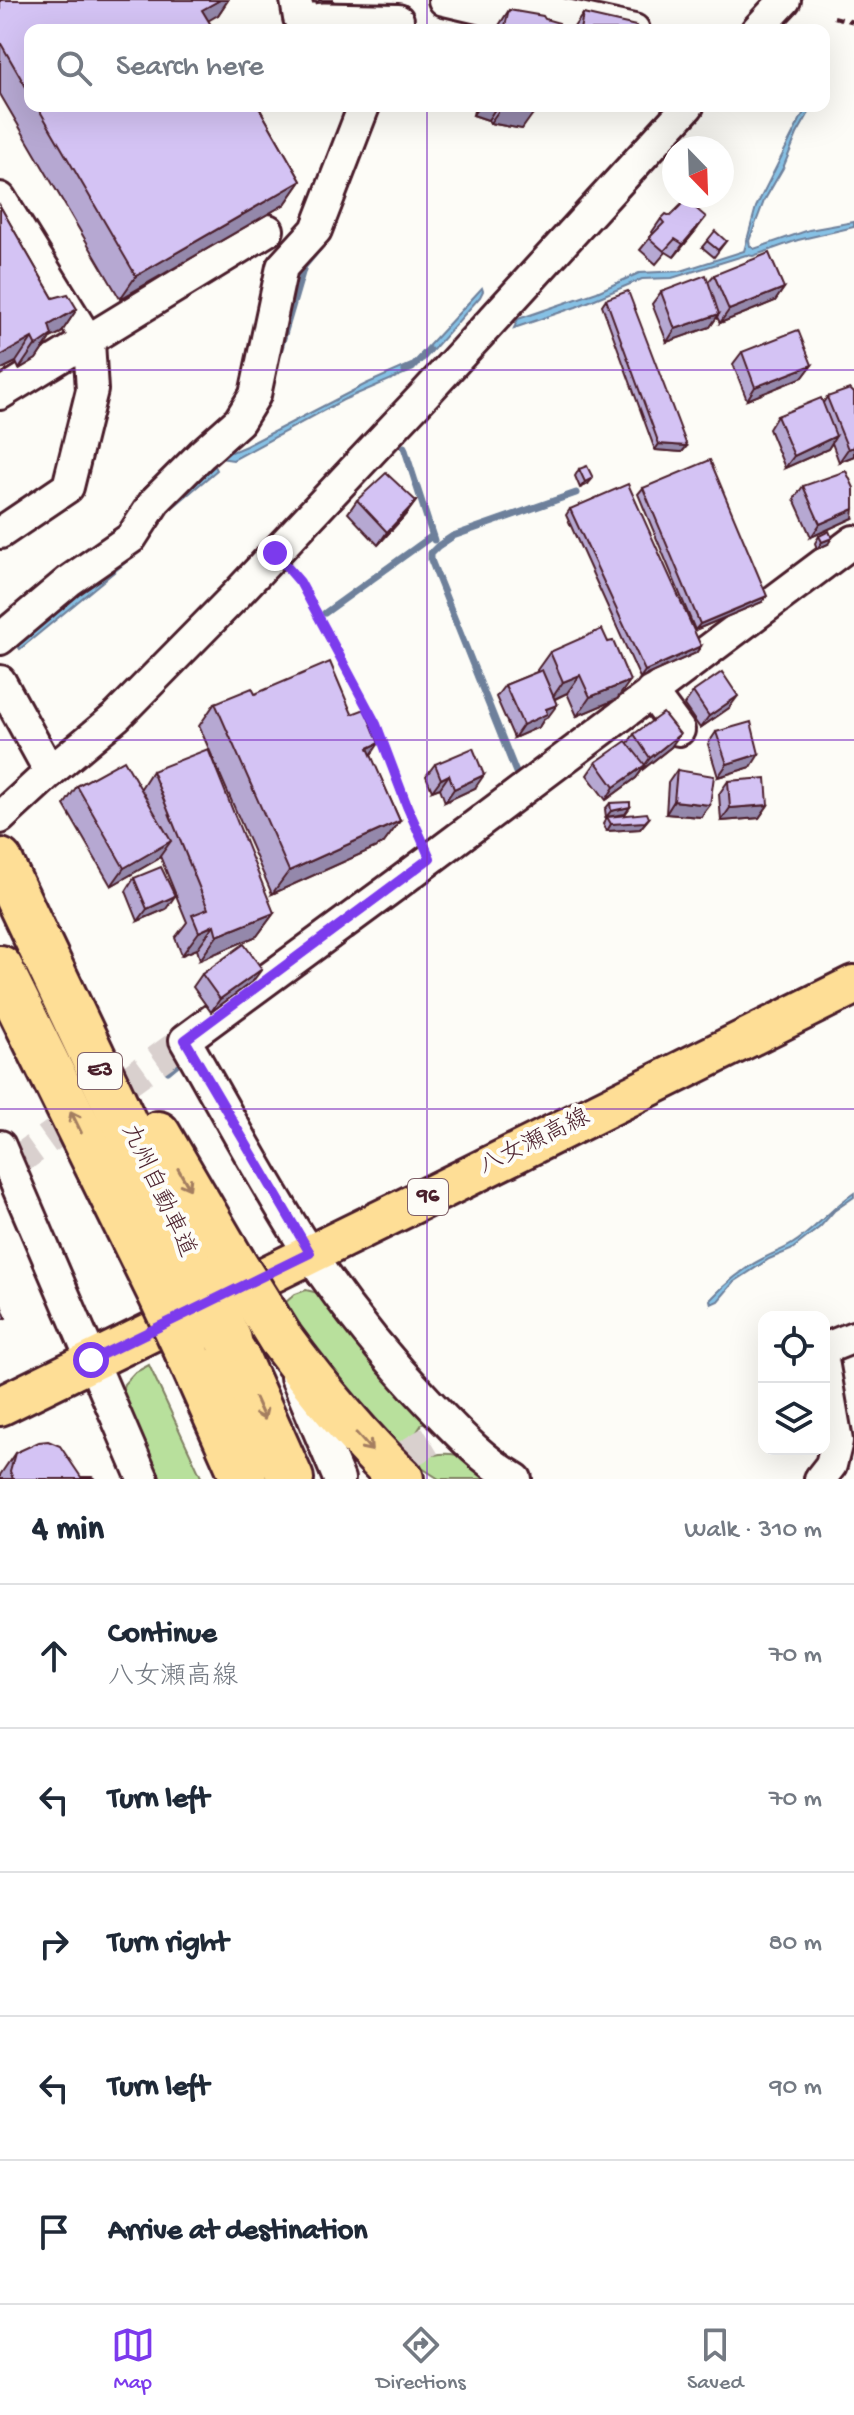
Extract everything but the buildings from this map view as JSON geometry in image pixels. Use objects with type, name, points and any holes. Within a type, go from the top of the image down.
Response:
[{"type":"highway","name":"九州自動車道","points":[[2,865],[182,1282],[176,1356],[244,1479]]},
{"type":"highway","name":"九州自動車道","points":[[0,968],[96,1163],[182,1282],[229,1340],[291,1479]]},
{"type":"highway","points":[[182,1282],[280,1338],[323,1395],[401,1479]]},
{"type":"highway","points":[[176,1356],[219,1479]]},
{"type":"main road","name":"八女瀬高線","points":[[0,1406],[854,985]]},
{"type":"street","points":[[296,0],[299,18],[400,17],[435,0]]},
{"type":"street","points":[[444,0],[600,24]]},
{"type":"street","points":[[763,24],[785,0]]},
{"type":"street","points":[[0,639],[69,581],[131,538],[155,501],[239,421],[255,395],[282,267],[316,230],[362,112]]},
{"type":"street","points":[[0,818],[117,716],[275,553],[683,112]]},
{"type":"street","points":[[0,198],[89,342],[92,390],[68,487],[0,531]]},
{"type":"street","points":[[0,394],[268,230]]},
{"type":"street","points":[[516,1479],[442,1433],[409,1382],[341,1298],[310,1253],[185,1040],[854,541]]},
{"type":"street","points":[[0,681],[50,772]]},
{"type":"street","points":[[651,692],[679,730]]},
{"type":"street","points":[[3,1162],[143,1479]]},
{"type":"street","points":[[830,1347],[854,1337]]},
{"type":"street","points":[[280,1338],[339,1479]]},
{"type":"street","points":[[820,1479],[831,1465],[837,1441],[827,1383]]},
{"type":"path","points":[[834,17],[854,22]]},
{"type":"path","points":[[275,553],[300,582],[376,724],[430,858]]},
{"type":"green space","points":[[306,1290],[318,1293],[424,1421],[415,1435],[434,1455],[461,1456],[500,1479],[439,1479],[422,1468],[349,1394],[286,1309],[285,1303]]},
{"type":"green space","points":[[149,1365],[202,1479],[153,1479],[119,1401],[124,1384],[134,1373]]},
{"type":"water","points":[[804,112],[810,112],[764,201],[749,241],[750,246],[754,249],[809,230],[854,222],[854,227],[798,240],[672,278],[642,279],[576,307],[514,328],[518,319],[597,292],[639,273],[681,271],[744,251],[756,207]]},
{"type":"water","points":[[482,288],[480,297],[424,360],[421,354]]},
{"type":"water","points":[[411,364],[413,370],[343,400],[233,460],[220,458],[228,450],[232,452],[246,446]]},
{"type":"water","points":[[215,466],[217,470],[166,513],[137,553],[20,649],[17,645],[176,497]]},
{"type":"water","points":[[854,1193],[854,1197],[791,1250],[769,1259],[734,1282],[718,1301],[711,1304],[710,1300],[736,1276],[800,1238]]},
{"type":"waterway","points":[[276,362],[304,266],[319,248]]},
{"type":"waterway","points":[[405,371],[429,350]]},
{"type":"waterway","points":[[404,447],[434,540]]},
{"type":"waterway","points":[[521,778],[517,775],[431,560],[431,553],[453,536],[576,493]]},
{"type":"waterway","points":[[325,613],[432,536]]},
{"type":"waterway","points":[[168,1071],[180,1061]]},
{"type":"tunnel","points":[[10,1166],[185,1040]]},
{"type":"tunnel","points":[[366,1479],[431,1440]]},
{"type":"route","points":[[91,1360],[310,1253],[185,1040],[430,858],[376,724],[300,582],[275,553]]}]
